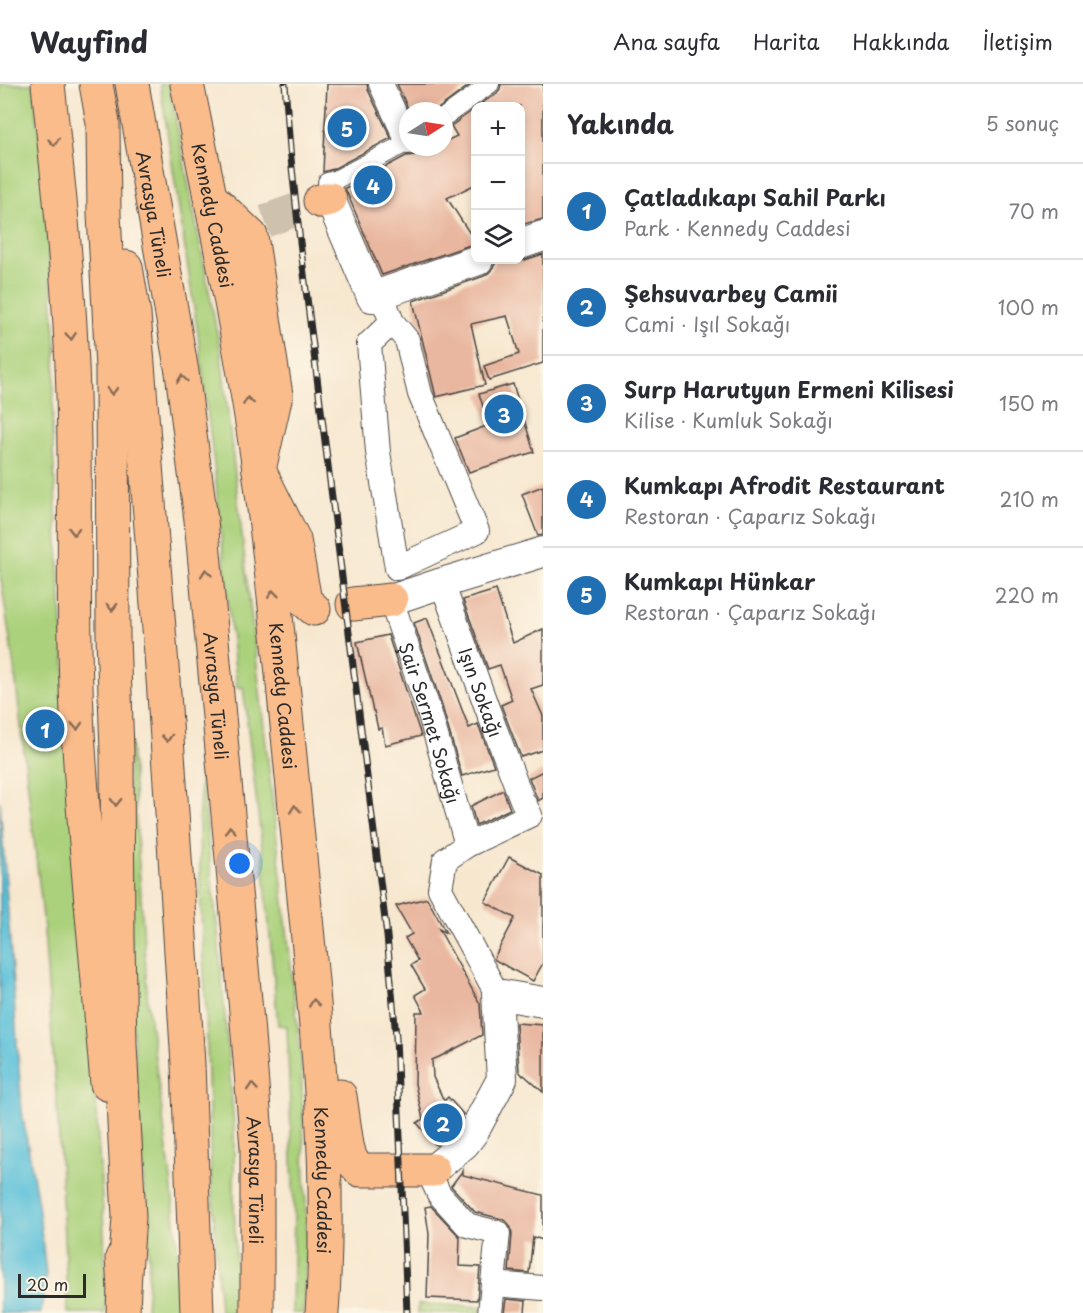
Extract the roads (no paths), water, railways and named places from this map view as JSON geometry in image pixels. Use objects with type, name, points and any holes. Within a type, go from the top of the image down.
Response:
[{"type":"main road","points":[[48,84],[60,190],[72,346],[76,713],[124,1300]]},
{"type":"main road","points":[[96,84],[103,123],[104,214],[112,367],[112,636],[117,742],[117,940],[129,1217],[124,1300]]},
{"type":"main road","name":"Avrasya Tüneli","points":[[132,84],[182,372],[201,520],[248,1022],[256,1136],[257,1313]]},
{"type":"main road","name":"Kennedy Caddesi","points":[[187,84],[227,282],[259,470],[277,630],[317,1038],[325,1209],[322,1313]]},
{"type":"main road","name":"Avrasya Tüneli","points":[[103,123],[134,314],[164,680],[187,1053],[197,1313]]},
{"type":"main road","points":[[210,197],[258,228],[276,395],[259,470],[294,540],[305,601],[314,609]]},
{"type":"main road","points":[[353,604],[391,600]]},
{"type":"main road","points":[[317,1038],[338,1081],[351,1160],[360,1170],[433,1170]]},
{"type":"street","points":[[381,84],[399,123]]},
{"type":"street","points":[[453,111],[490,84]]},
{"type":"street","points":[[392,322],[369,344],[378,452],[397,568],[477,531],[420,394],[407,340],[392,322],[376,296],[325,200],[327,182],[399,147]]},
{"type":"street","points":[[525,242],[543,236]]},
{"type":"street","points":[[376,296],[471,262]]},
{"type":"street","points":[[391,600],[543,552]]},
{"type":"street","name":"Işın Sokağı","points":[[442,583],[522,800],[530,816],[467,845]]},
{"type":"street","name":"Şair Sermet Sokağı","points":[[391,600],[429,711],[467,845]]},
{"type":"street","points":[[467,845],[445,860],[440,890],[497,994],[502,1079],[474,1131],[464,1144],[433,1170],[432,1179],[439,1194],[466,1225],[498,1233],[490,1313]]},
{"type":"street","points":[[497,994],[543,1002]]},
{"type":"street","points":[[492,1284],[543,1288]]},
{"type":"water","points":[[0,801],[22,1112],[38,1204],[46,1274],[41,1313],[0,1313]]},
{"type":"tunnel","points":[[265,221],[320,201]]},
{"type":"railway","points":[[285,84],[300,242],[387,936],[396,1037],[407,1313]]},
{"type":"place","name":"Kumkapı Hünkar","points":[[347,128]]},
{"type":"place","name":"Kumkapı Afrodit Restaurant","points":[[373,185]]},
{"type":"place","name":"Surp Harutyun Ermeni Kilisesi","points":[[504,414]]},
{"type":"place","name":"Çatladıkapı Sahil Parkı","points":[[45,729]]},
{"type":"place","name":"Şehsuvarbey Camii","points":[[443,1123]]}]
